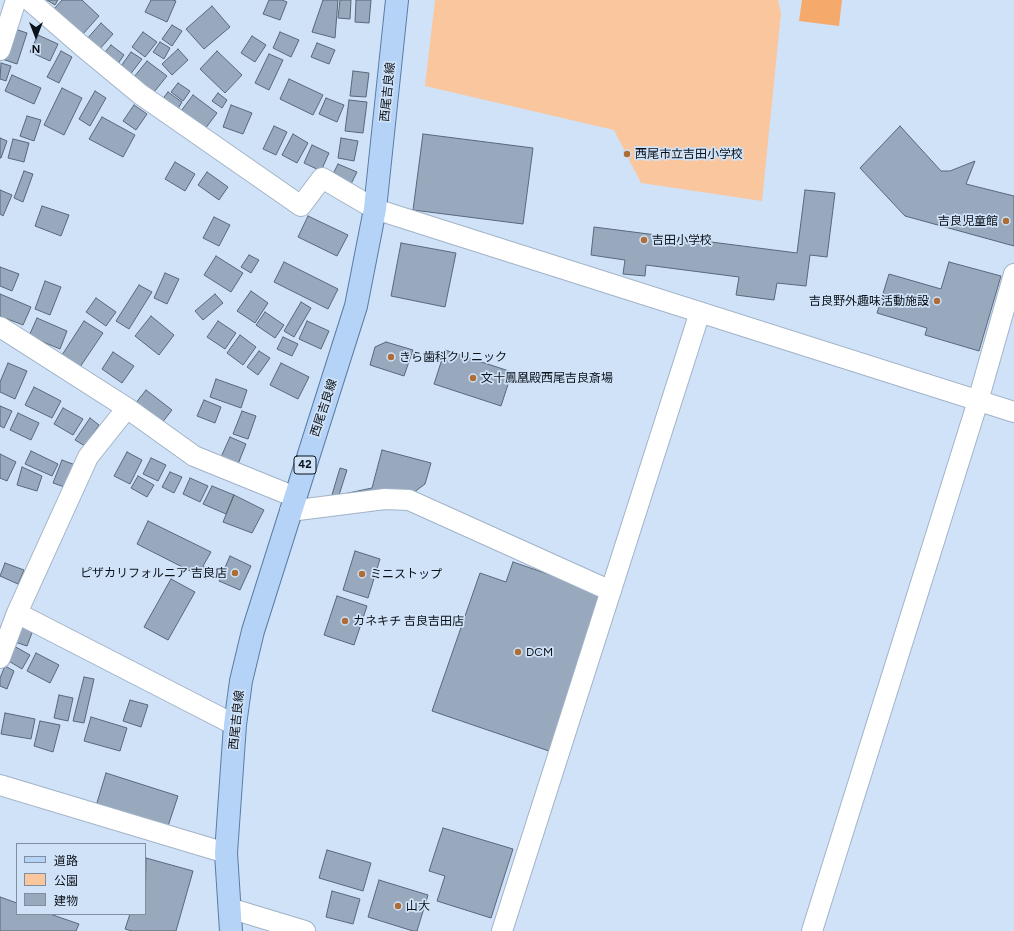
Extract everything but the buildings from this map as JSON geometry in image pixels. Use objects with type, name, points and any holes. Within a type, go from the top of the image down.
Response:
[{"type":"main road","name":"西尾吉良線","points":[[231,931],[226,853],[235,725],[241,681],[253,631],[356,306],[375,209],[397,0]]},
{"type":"street","points":[[0,50],[16,0]]},
{"type":"street","points":[[29,0],[140,94],[301,206],[322,178],[375,209],[1014,412]]},
{"type":"street","points":[[812,931],[978,400],[1014,274]]},
{"type":"street","points":[[502,931],[700,312]]},
{"type":"street","points":[[0,327],[127,408],[194,456],[293,504],[385,499],[409,500],[611,591]]},
{"type":"street","points":[[0,658],[17,613],[88,457],[127,408]]},
{"type":"street","points":[[17,613],[235,725]]},
{"type":"street","points":[[0,785],[226,853]]},
{"type":"street","points":[[229,908],[305,931]]},
{"type":"green space","points":[[435,0],[778,0],[781,13],[762,201],[641,183],[614,130],[425,86]]},
{"type":"shaded area","points":[[802,0],[842,0],[839,26],[799,21]]},
{"type":"place","name":"西尾市立吉田小学校","points":[[627,154]]},
{"type":"place","name":"吉良児童館","points":[[1006,221]]},
{"type":"place","name":"吉田小学校","points":[[644,240]]},
{"type":"place","name":"吉良野外趣味活動施設","points":[[937,301]]},
{"type":"place","name":"きら歯科クリニック","points":[[391,357]]},
{"type":"place","name":"文十鳳凰殿西尾吉良斎場","points":[[473,378]]},
{"type":"place","name":"ピザカリフォルニア 吉良店","points":[[235,573]]},
{"type":"place","name":"ミニストップ","points":[[362,574]]},
{"type":"place","name":"カネキチ 吉良吉田店","points":[[345,621]]},
{"type":"place","name":"DCM","points":[[518,652]]},
{"type":"place","name":"山大","points":[[398,906]]}]
